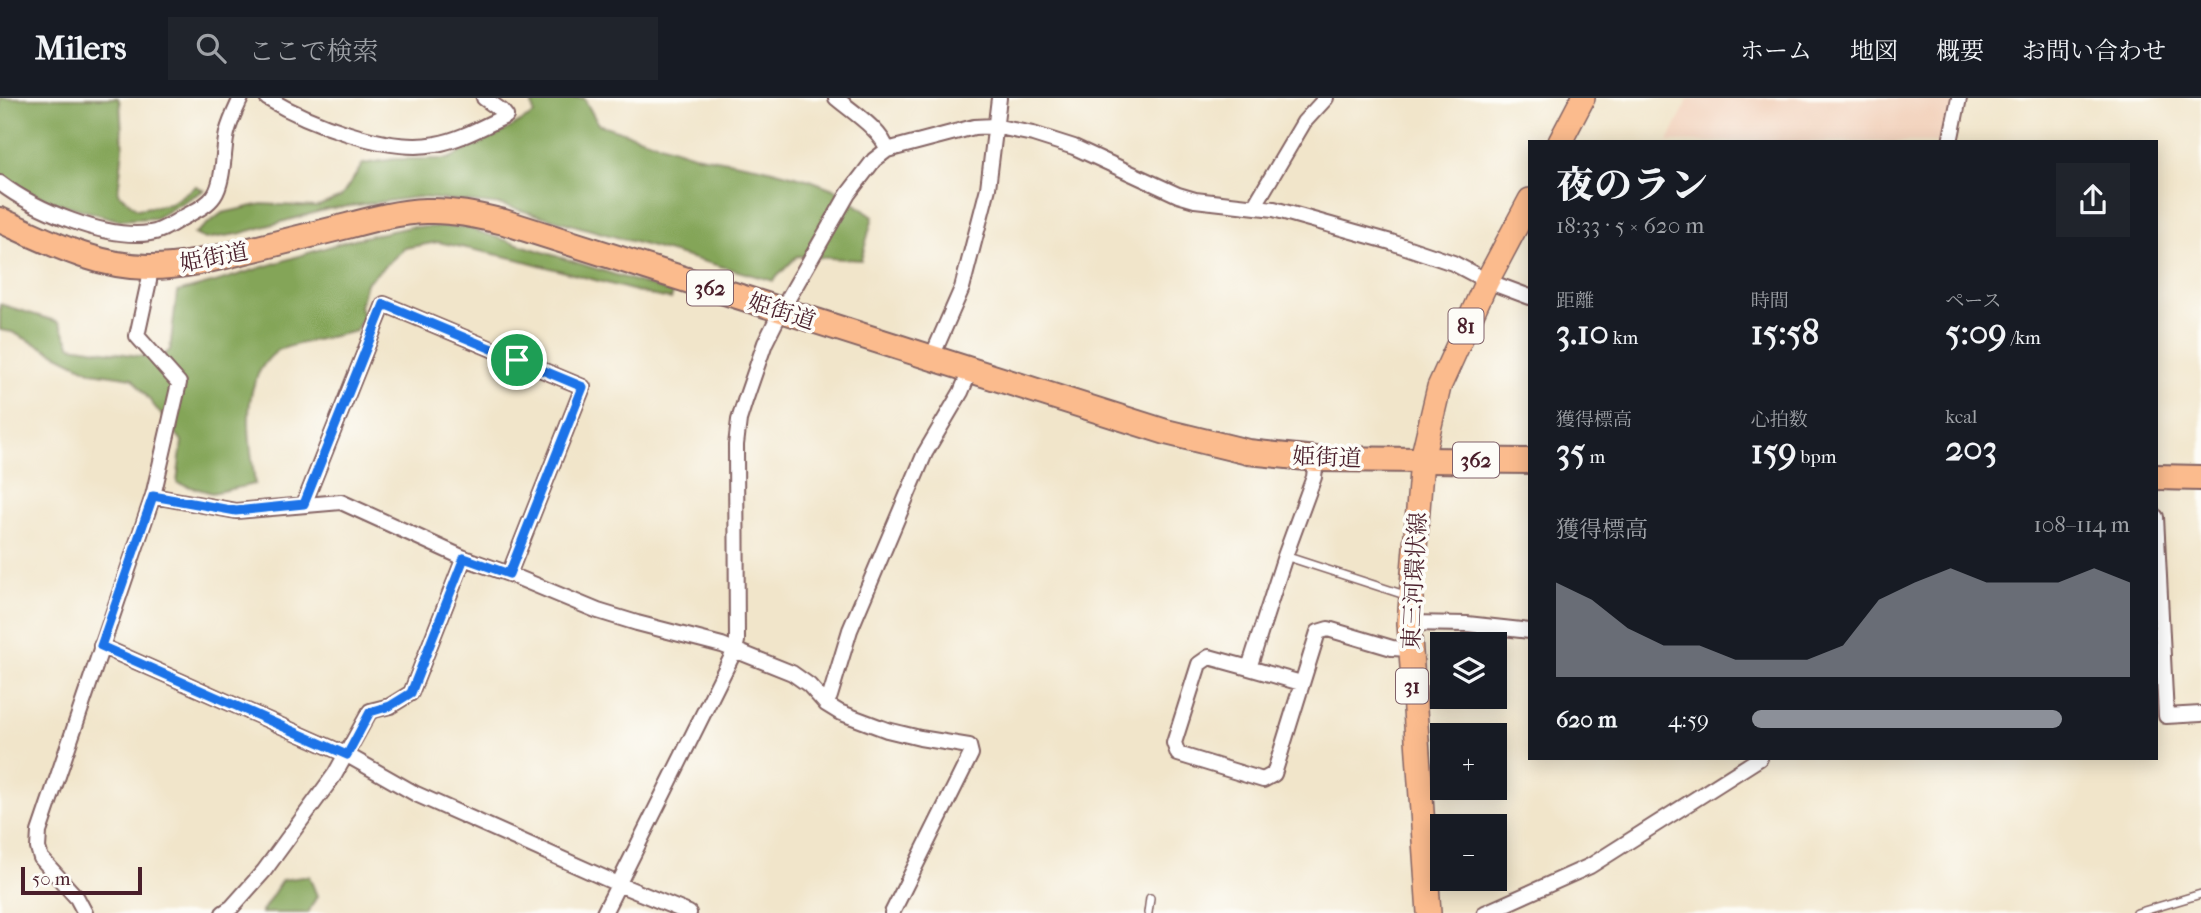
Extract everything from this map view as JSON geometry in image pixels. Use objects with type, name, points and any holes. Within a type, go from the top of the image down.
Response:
[{"type":"highway","name":"姫街道","points":[[0,220],[48,242],[94,258],[127,266],[150,267],[216,258],[386,216],[425,211],[460,212],[504,222],[1166,432],[1248,452],[1316,459],[1528,461]]},
{"type":"highway","points":[[2158,477],[2201,478]]},
{"type":"main road","points":[[1561,140],[1583,98]]},
{"type":"main road","name":"81","points":[[1422,459],[1439,387],[1487,281],[1528,204]]},
{"type":"main road","name":"東三河環状線","points":[[1422,459],[1409,596],[1409,649],[1429,913]]},
{"type":"street","points":[[0,183],[44,210],[79,222],[126,233],[154,233],[203,207],[214,195],[220,182],[228,131],[241,98]]},
{"type":"street","points":[[267,98],[289,110],[348,133],[375,141],[408,145],[435,145],[506,117],[484,98]]},
{"type":"street","points":[[836,98],[876,132],[887,150]]},
{"type":"street","points":[[931,359],[962,288],[988,188],[999,98]]},
{"type":"street","points":[[1255,205],[1304,122],[1326,98]]},
{"type":"street","points":[[1950,140],[1959,98]]},
{"type":"street","points":[[604,913],[737,641],[736,445],[739,420],[765,343],[848,194],[874,160],[887,150],[974,127],[994,126],[1033,134],[1074,147],[1178,195],[1195,200],[1274,209],[1391,242],[1453,263],[1487,281],[1528,297]]},
{"type":"street","points":[[85,913],[76,898],[41,858],[38,848],[39,832],[153,496],[179,383],[137,335],[150,267]]},
{"type":"street","points":[[304,504],[384,304],[583,387],[509,574]]},
{"type":"street","points":[[826,704],[850,630],[925,453],[961,392],[970,371]]},
{"type":"street","points":[[1249,668],[1314,477],[1316,459]]},
{"type":"street","points":[[153,496],[236,511],[341,502],[464,558],[598,611],[734,650],[792,673],[809,685],[826,704],[839,712],[887,730],[969,746],[971,754],[892,913]]},
{"type":"street","points":[[2158,557],[2166,716],[2201,714]]},
{"type":"street","points":[[223,913],[232,907],[264,871],[347,755],[370,712],[390,706],[411,693],[464,558]]},
{"type":"street","points":[[1409,623],[1467,624],[1528,631]]},
{"type":"street","points":[[1301,683],[1209,657],[1199,664],[1174,743],[1178,754],[1263,780],[1274,774],[1318,632],[1328,629],[1392,648],[1409,649]]},
{"type":"street","points":[[101,646],[347,755],[416,794],[689,913]]},
{"type":"street","points":[[1485,913],[1590,866],[1757,760]]},
{"type":"lane","points":[[1285,556],[1409,596]]},
{"type":"lane","points":[[2137,913],[2201,894]]},
{"type":"lane","points":[[1148,913],[1150,898]]},
{"type":"shaded area","points":[[1689,98],[1954,98],[1945,140],[1669,140]]},
{"type":"green space","points":[[0,98],[118,98],[123,149],[118,193],[137,209],[170,204],[196,186],[204,190],[156,218],[118,220],[54,202],[0,180]]},
{"type":"green space","points":[[531,98],[584,98],[598,124],[694,155],[761,167],[836,190],[873,217],[861,260],[797,256],[773,281],[502,205],[418,197],[328,209],[238,234],[205,239],[194,234],[222,213],[262,204],[316,207],[341,197],[363,164],[394,159],[448,159],[534,114]]},
{"type":"green space","points":[[410,227],[464,227],[673,293],[671,299],[654,296],[517,259],[438,242],[405,248],[366,283],[360,306],[363,316],[356,331],[282,349],[264,364],[251,395],[249,413],[255,484],[212,493],[177,483],[182,441],[132,378],[92,372],[12,332],[0,330],[0,304],[59,322],[71,346],[159,359],[170,350],[177,292],[350,240]]},
{"type":"green space","points":[[309,876],[317,896],[308,913],[261,913],[282,880]]},
{"type":"route","points":[[384,304],[517,360],[583,387],[509,574],[464,558],[411,693],[390,706],[370,712],[347,755],[101,646],[153,496],[236,511],[304,504],[384,304]]}]
